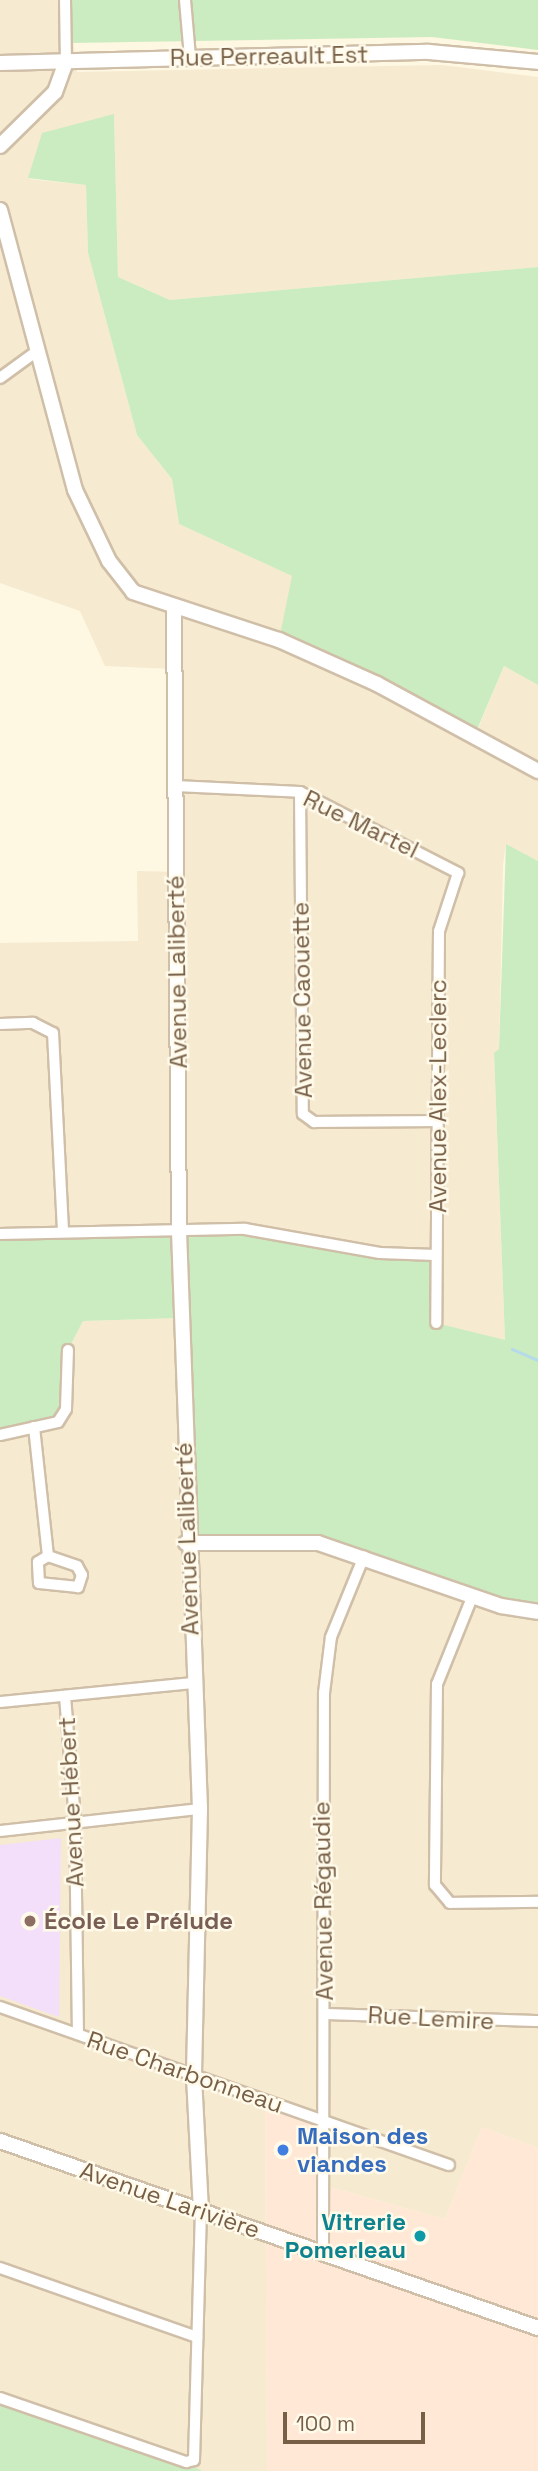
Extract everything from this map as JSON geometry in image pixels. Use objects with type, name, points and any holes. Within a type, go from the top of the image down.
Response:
[{"type":"street","points":[[0,146],[55,92],[66,62],[65,0]]},
{"type":"street","points":[[185,0],[190,57]]},
{"type":"street","name":"Rue Perreault Est","points":[[0,63],[429,52],[538,62]]},
{"type":"street","points":[[1,219],[84,515],[133,592],[316,656],[538,771]]},
{"type":"street","points":[[0,377],[37,351]]},
{"type":"street","name":"Avenue Laliberté","points":[[0,2398],[186,2462],[198,2454],[197,2337],[201,2210],[194,2077],[200,1809],[186,1543],[179,1231],[174,608]]},
{"type":"street","name":"Rue Martel","points":[[175,786],[300,792],[458,873]]},
{"type":"street","name":"Avenue Caouette","points":[[300,792],[303,1114],[314,1122],[437,1121]]},
{"type":"street","name":"Avenue Alex-Leclerc","points":[[436,1323],[440,923],[458,873]]},
{"type":"street","points":[[0,1024],[33,1023],[53,1033],[63,1232]]},
{"type":"street","points":[[0,1234],[260,1230],[380,1254],[436,1255]]},
{"type":"street","points":[[0,1435],[58,1422],[66,1409],[68,1350]]},
{"type":"street","points":[[34,1427],[48,1556]]},
{"type":"street","points":[[186,1543],[292,1540],[364,1556],[473,1595],[538,1612]]},
{"type":"street","name":"Avenue Régaudie","points":[[323,2252],[320,2119],[324,2014],[324,1693],[331,1637],[364,1556]]},
{"type":"street","points":[[473,1595],[437,1684],[435,1885],[450,1903],[538,1902]]},
{"type":"street","points":[[0,1702],[193,1684]]},
{"type":"street","name":"Avenue Hébert","points":[[65,1696],[75,1822],[78,2034]]},
{"type":"street","points":[[0,1831],[200,1809]]},
{"type":"street","name":"Rue Charbonneau","points":[[0,2007],[449,2165]]},
{"type":"street","name":"Rue Lemire","points":[[324,2014],[538,2021]]},
{"type":"street","name":"Avenue Larivière","points":[[0,2141],[538,2328]]},
{"type":"street","points":[[0,2268],[197,2337]]},
{"type":"shaded area","points":[[0,0],[68,0],[77,72],[442,65],[538,77],[538,267],[170,300],[118,277],[114,114],[29,179],[86,185],[88,253],[137,435],[172,479],[179,524],[292,576],[474,738],[504,666],[538,685],[538,861],[506,844],[503,865],[499,1050],[494,1053],[505,1341],[0,1234],[0,943],[138,941],[137,871],[175,872],[176,669],[105,666],[80,611],[0,583]]},
{"type":"shaded area","points":[[181,1318],[292,1540],[538,1612],[538,2148],[482,2127],[445,2219],[322,2185],[265,2101],[267,2471],[202,2471],[0,2398],[0,1435],[68,1350],[83,1321]]},
{"type":"shaded area","name":"École Le Prélude","points":[[61,1838],[59,2017],[0,1996],[0,1845]]},
{"type":"shaded area","points":[[265,2101],[320,2119],[322,2185],[445,2219],[482,2127],[538,2148],[538,2471],[267,2471]]},
{"type":"green space","points":[[68,0],[538,0],[538,50],[432,37],[71,43]]},
{"type":"green space","points":[[114,114],[118,277],[170,300],[538,267],[538,685],[504,666],[473,739],[279,640],[292,576],[179,524],[172,479],[137,435],[88,253],[86,185],[28,178],[42,133]]},
{"type":"green space","points":[[506,844],[538,861],[538,1612],[337,1548],[186,1543],[181,1318],[83,1321],[68,1350],[66,1409],[58,1422],[0,1435],[0,1234],[222,1229],[436,1255],[436,1323],[505,1340],[494,1053],[499,1049]]},
{"type":"green space","points":[[0,2398],[186,2462],[202,2471],[0,2471]]},
{"type":"waterway","points":[[512,1349],[538,1360]]},
{"type":"place","name":"École Le Prélude","points":[[30,1921]]},
{"type":"place","name":"Maison des viandes","points":[[283,2150]]},
{"type":"place","name":"Vitrerie Pomerleau","points":[[420,2236]]}]
